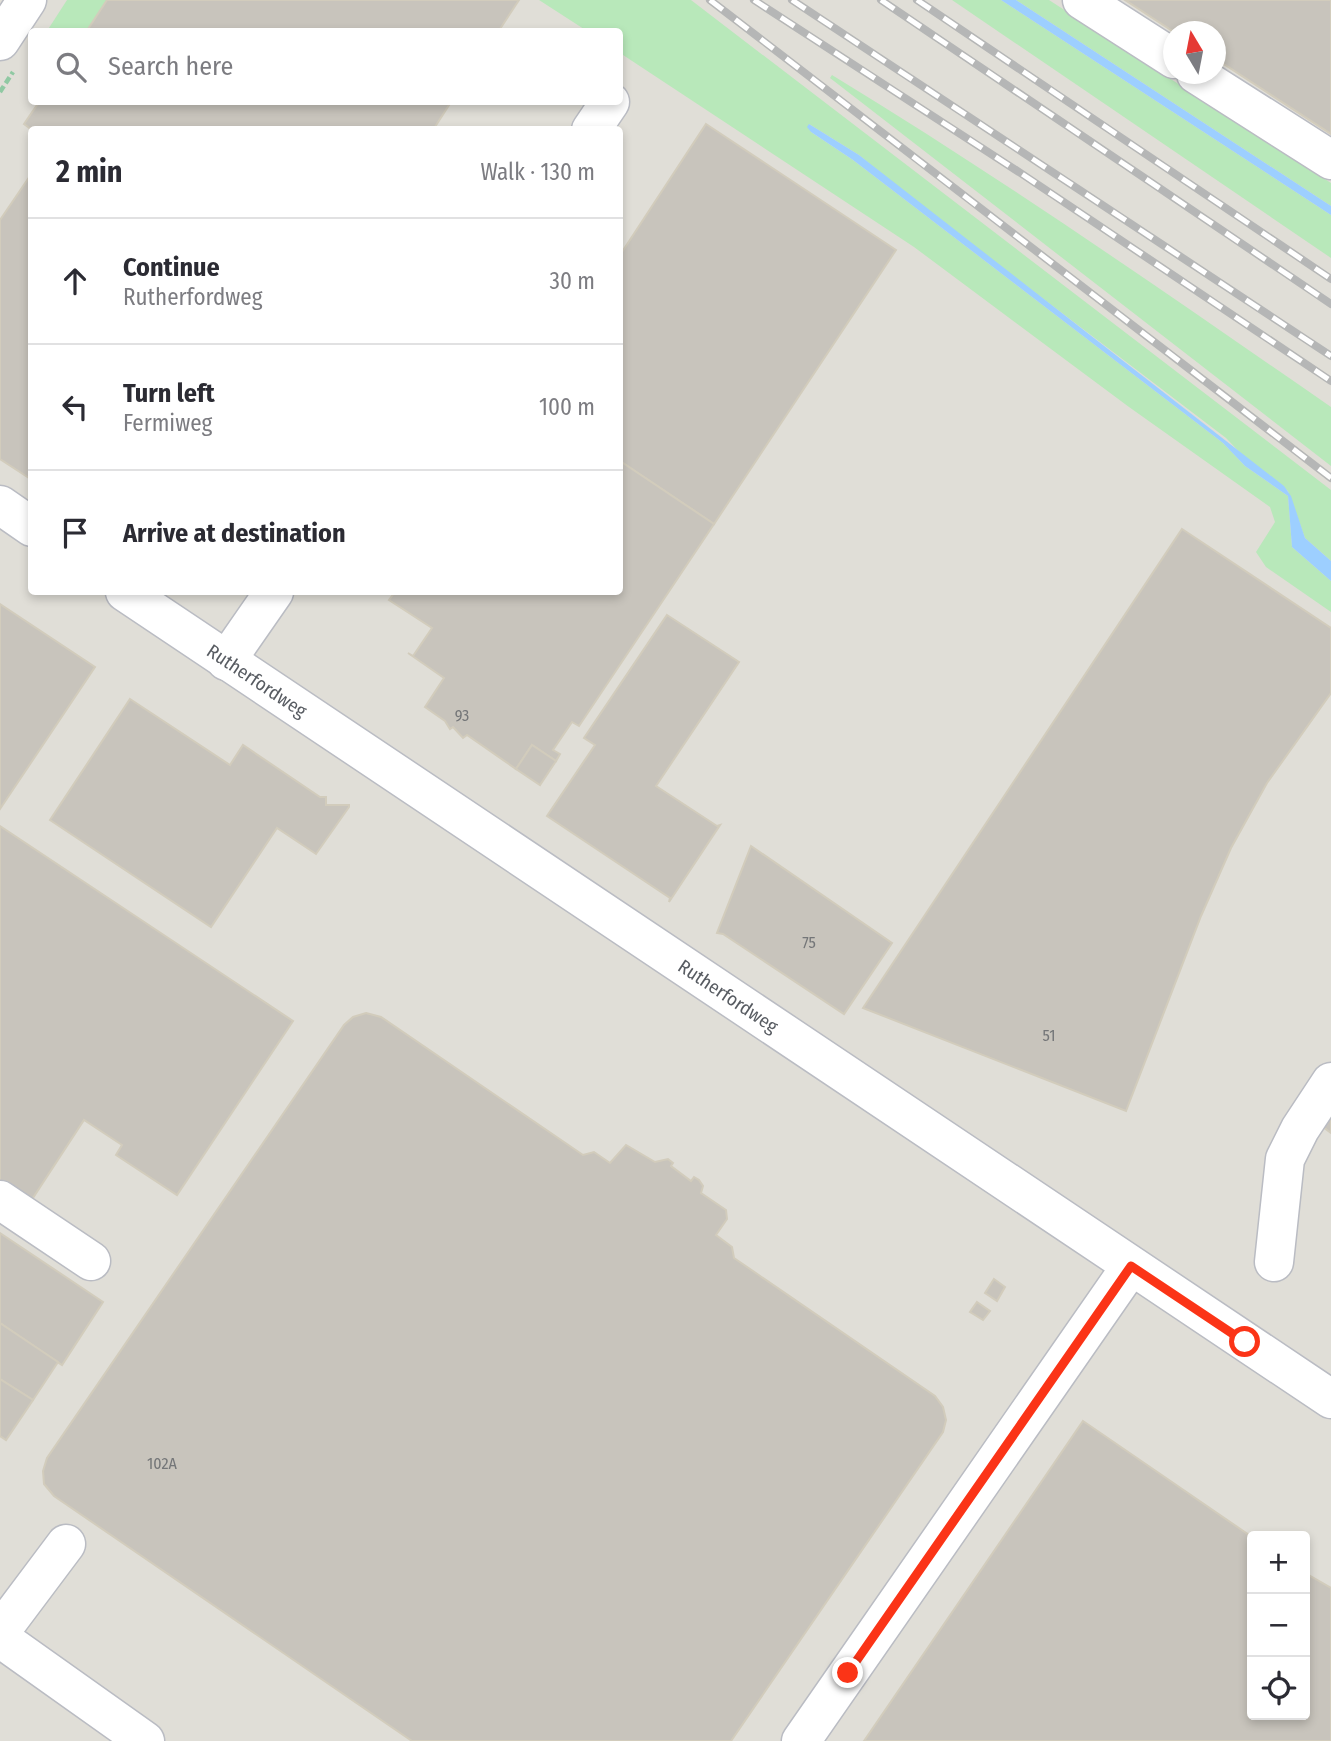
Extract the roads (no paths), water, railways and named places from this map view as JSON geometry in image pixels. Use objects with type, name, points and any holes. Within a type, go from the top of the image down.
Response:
[{"type":"street","points":[[0,41],[27,0]]},
{"type":"street","points":[[1082,0],[1163,52]]},
{"type":"street","points":[[1212,84],[1331,160]]},
{"type":"street","points":[[593,126],[608,105]]},
{"type":"street","points":[[0,505],[28,524]]},
{"type":"street","name":"Rutherfordweg","points":[[129,595],[1331,1399]]},
{"type":"street","points":[[226,661],[272,595]]},
{"type":"street","points":[[1274,1262],[1285,1159],[1300,1129],[1331,1082]]},
{"type":"street","points":[[0,1200],[91,1261]]},
{"type":"street","points":[[801,1741],[1131,1266]]},
{"type":"street","points":[[0,1632],[66,1544]]},
{"type":"street","points":[[0,1638],[145,1741]]},
{"type":"water","points":[[1001,0],[1016,0],[1331,206],[1331,215]]},
{"type":"water","points":[[809,124],[859,155],[1284,486],[1291,496],[1305,538],[1331,561],[1331,581],[1292,547],[1288,496],[1245,466],[1223,443],[853,160],[811,132],[807,127]]},
{"type":"railway","points":[[710,0],[1331,478]]},
{"type":"railway","points":[[754,0],[1022,174],[1331,381]]},
{"type":"railway","points":[[792,0],[1331,356]]},
{"type":"railway","points":[[881,0],[1331,304]]},
{"type":"railway","points":[[917,0],[1331,279]]}]
